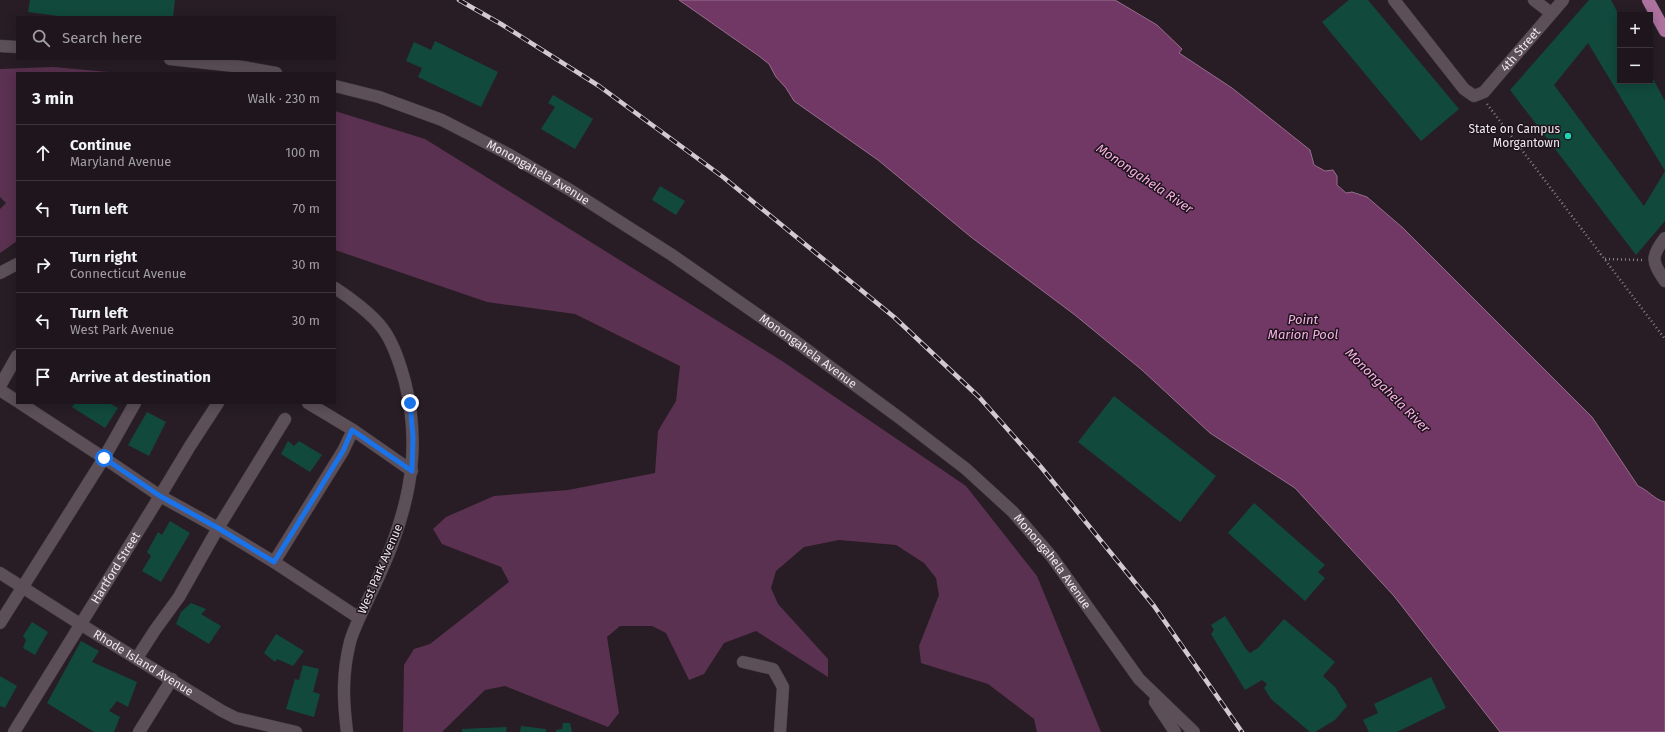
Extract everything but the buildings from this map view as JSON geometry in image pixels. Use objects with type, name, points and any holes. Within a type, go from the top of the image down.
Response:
[{"type":"main road","points":[[1648,0],[1665,31]]},
{"type":"street","points":[[1394,0],[1464,89],[1477,95]]},
{"type":"street","points":[[1534,0],[1551,13]]},
{"type":"street","name":"4th Street","points":[[1477,95],[1484,92],[1563,0]]},
{"type":"street","points":[[0,46],[16,47]]},
{"type":"street","points":[[179,60],[243,67],[270,72]]},
{"type":"street","name":"Monongahela Avenue","points":[[336,86],[379,97],[442,120],[508,154],[570,190],[672,255],[804,347],[966,469],[1013,512],[1052,557],[1140,680],[1194,732]]},
{"type":"street","points":[[1665,238],[1655,250],[1654,261],[1658,272],[1665,281]]},
{"type":"street","points":[[0,273],[16,265]]},
{"type":"street","name":"West Park Avenue","points":[[336,289],[352,299],[383,329],[400,360],[410,403],[413,437],[412,471],[405,506],[393,543],[359,618],[351,640],[344,673],[343,703],[347,732]]},
{"type":"street","points":[[0,386],[16,358]]},
{"type":"street","points":[[0,390],[16,400]]},
{"type":"street","points":[[22,404],[160,496],[218,528],[274,562],[359,618]]},
{"type":"street","points":[[0,623],[104,458],[134,404]]},
{"type":"street","name":"Hartford Street","points":[[14,732],[217,404]]},
{"type":"street","points":[[310,404],[352,430],[412,471]]},
{"type":"street","points":[[137,658],[179,597],[218,528],[285,419]]},
{"type":"street","points":[[274,562],[343,451],[352,430]]},
{"type":"street","name":"Rhode Island Avenue","points":[[0,573],[80,624],[236,718],[296,732]]},
{"type":"street","points":[[743,662],[773,670],[783,687],[780,732]]},
{"type":"street","points":[[139,732],[172,679]]},
{"type":"street","points":[[1140,680],[1175,732]]},
{"type":"path","points":[[1477,95],[1665,339]]},
{"type":"path","points":[[1604,259],[1654,261]]},
{"type":"shaded area","points":[[53,67],[109,72],[16,72],[16,242],[0,253],[0,209],[6,203],[0,197],[0,69]]},
{"type":"shaded area","points":[[336,111],[425,139],[782,361],[966,486],[1037,576],[1101,732],[1037,732],[1034,719],[988,684],[921,663],[919,646],[939,595],[936,578],[924,563],[896,545],[839,540],[804,547],[776,571],[771,588],[778,604],[828,659],[828,677],[756,631],[724,643],[704,674],[689,680],[666,633],[652,626],[620,626],[607,637],[619,713],[608,727],[505,686],[485,690],[442,732],[403,732],[404,665],[414,649],[430,644],[509,582],[501,567],[442,544],[433,529],[446,517],[494,496],[568,490],[655,473],[658,431],[676,401],[680,366],[575,314],[487,302],[336,250]]},
{"type":"water","name":"Point Marion Pool","points":[[679,0],[1115,0],[1157,25],[1182,49],[1179,53],[1232,88],[1310,150],[1314,165],[1325,171],[1333,170],[1337,176],[1337,185],[1346,193],[1352,192],[1367,197],[1403,228],[1592,417],[1638,486],[1665,502],[1665,732],[1500,732],[1394,596],[1295,488],[1210,433],[1142,370],[1075,315],[971,237],[878,160],[794,101],[786,88],[776,77],[769,64]]},
{"type":"railway","points":[[459,0],[501,24],[599,86],[723,177],[894,317],[979,397],[1041,467],[1154,606],[1242,732]]},
{"type":"place","name":"State on Campus Morgantown","points":[[1568,136]]},
{"type":"route","points":[[104,458],[160,496],[218,528],[274,562],[343,451],[352,430],[412,471],[413,437],[410,403]]},
{"type":"water label","name":"Monongahela River","points":[[1145,178]]},
{"type":"water label","name":"Monongahela River","points":[[1388,390]]}]
